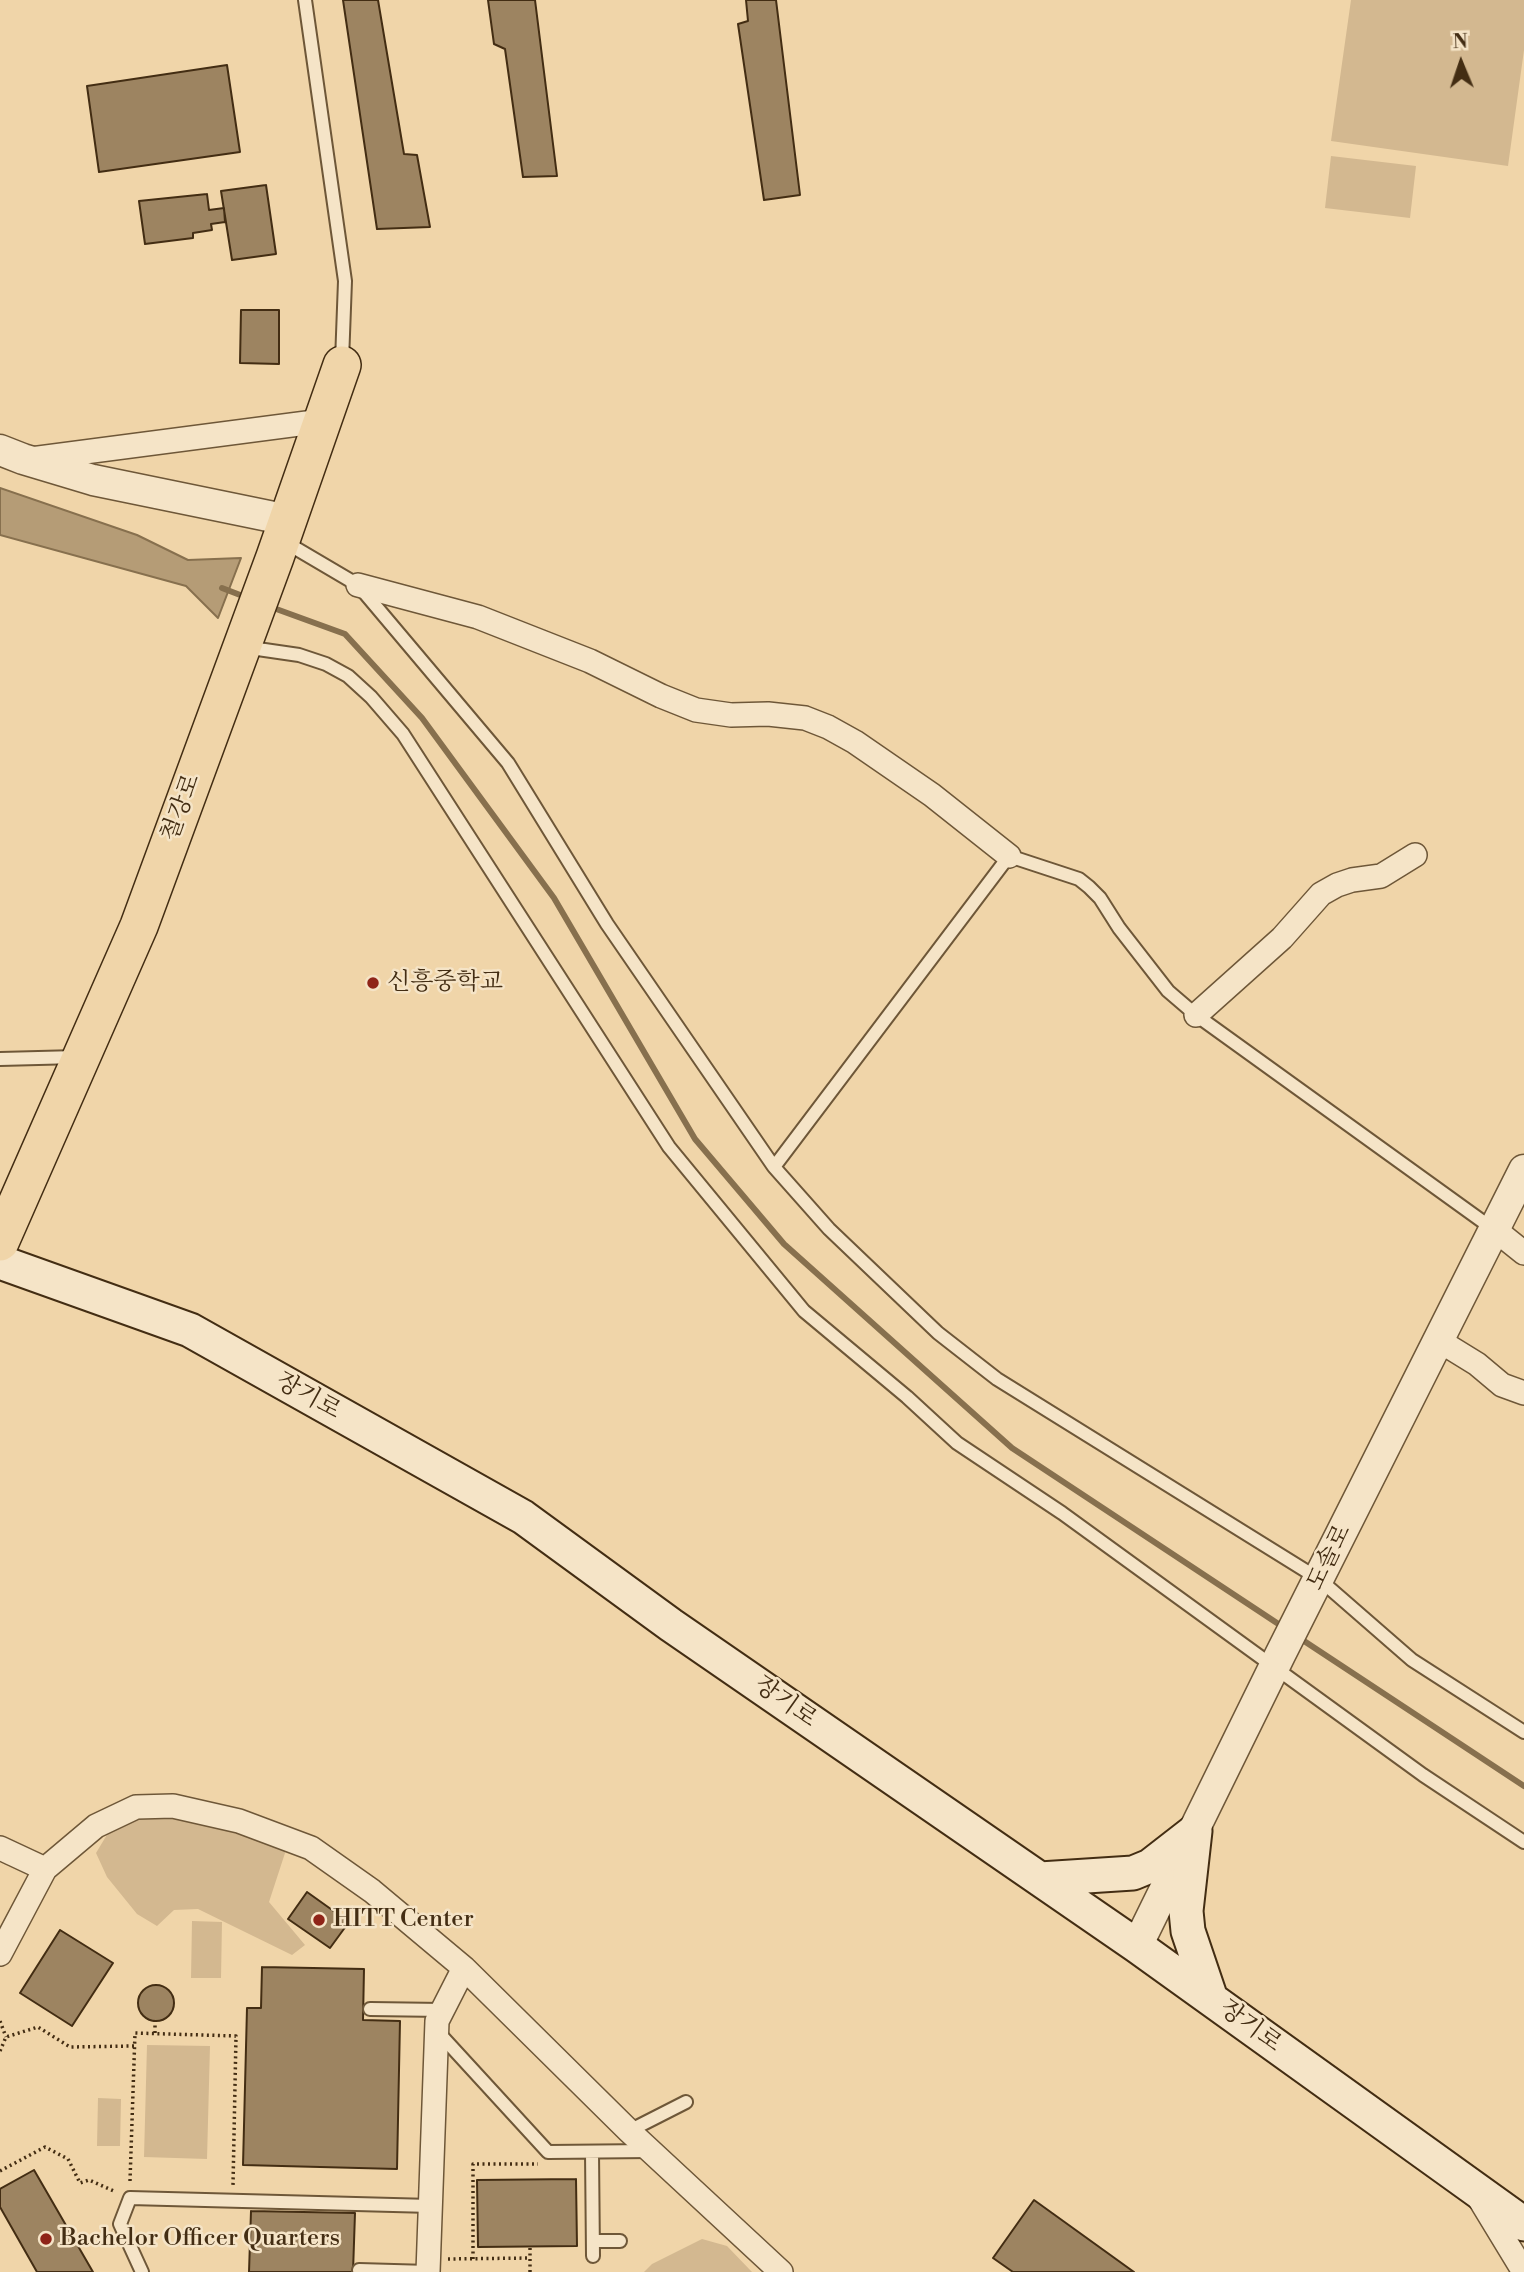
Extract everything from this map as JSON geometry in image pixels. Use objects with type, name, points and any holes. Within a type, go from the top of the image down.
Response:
[{"type":"main road","name":"철강로","points":[[0,1242],[139,926],[282,539],[342,365]]},
{"type":"main road","name":"장기로","points":[[0,1262],[190,1331],[523,1517],[671,1625],[1138,1946],[1524,2224]]},
{"type":"main road","points":[[1040,1879],[1133,1874],[1150,1866],[1195,1831]]},
{"type":"main road","points":[[1195,1831],[1186,1911],[1188,1931],[1211,1999]]},
{"type":"street","points":[[8,455],[322,421]]},
{"type":"street","points":[[8,455],[282,539]]},
{"type":"street","points":[[358,585],[478,617],[590,661],[696,710],[731,715],[768,714],[805,718],[828,727],[855,742],[932,795],[1009,856]]},
{"type":"street","points":[[1196,1015],[1282,938],[1321,894],[1352,880],[1381,876],[1415,855]]},
{"type":"street","name":"도솔로","points":[[1138,1946],[1437,1340],[1524,1170]]},
{"type":"street","points":[[1494,1229],[1524,1253]]},
{"type":"street","points":[[1437,1340],[1477,1364],[1502,1385],[1524,1393]]},
{"type":"street","points":[[0,1954],[45,1869],[96,1826],[136,1807],[173,1806],[239,1821],[311,1848],[372,1891],[464,1968],[629,2131],[781,2272]]},
{"type":"street","points":[[0,1848],[45,1869]]},
{"type":"street","points":[[429,2268],[440,2020],[464,1968]]},
{"type":"street","points":[[1472,2187],[1524,2272]]},
{"type":"lane","points":[[305,0],[345,281],[342,365]]},
{"type":"lane","points":[[282,539],[358,585],[508,763],[607,924],[774,1167],[829,1229],[937,1333],[997,1378],[1315,1587],[1412,1660],[1524,1731]]},
{"type":"lane","points":[[243,642],[299,655],[348,676],[371,697],[403,734],[669,1147],[804,1311],[907,1397],[957,1443],[1277,1662],[1423,1774],[1524,1842]]},
{"type":"lane","points":[[774,1167],[1009,856],[1079,879],[1089,887],[1168,992],[1196,1015],[1494,1229]]},
{"type":"lane","points":[[0,1059],[81,1057]]},
{"type":"lane","points":[[370,2009],[440,2020],[548,2152],[650,2151]]},
{"type":"lane","points":[[629,2131],[686,2102]]},
{"type":"lane","points":[[592,2152],[593,2256]]},
{"type":"lane","points":[[142,2272],[120,2224],[130,2198],[431,2206]]},
{"type":"lane","points":[[593,2241],[620,2241]]},
{"type":"lane","points":[[359,2270],[429,2268]]},
{"type":"path","points":[[0,2021],[6,2037],[0,2051]]},
{"type":"path","points":[[155,2021],[155,2034]]},
{"type":"path","points":[[6,2037],[38,2028],[70,2047],[134,2046]]},
{"type":"path","points":[[0,2171],[45,2147],[68,2160],[80,2183],[89,2180],[130,2198],[135,2033],[236,2036],[232,2201]]},
{"type":"path","points":[[473,2259],[474,2164],[500,2164]]},
{"type":"path","points":[[530,2246],[530,2272]]},
{"type":"path","points":[[429,2268],[473,2259],[530,2258]]},
{"type":"shaded area","points":[[1351,0],[1524,0],[1524,50],[1508,166],[1331,141]]},
{"type":"shaded area","points":[[1331,156],[1416,166],[1410,218],[1325,208]]},
{"type":"shaded area","points":[[0,488],[137,535],[188,560],[241,558],[218,618],[186,586],[0,535]]},
{"type":"shaded area","points":[[153,1812],[220,1822],[286,1850],[269,1902],[305,1945],[292,1955],[198,1909],[174,1910],[157,1926],[137,1914],[107,1877],[96,1853],[111,1828]]},
{"type":"shaded area","points":[[192,1921],[222,1922],[221,1978],[191,1978]]},
{"type":"shaded area","points":[[147,2045],[210,2046],[207,2159],[144,2157]]},
{"type":"shaded area","points":[[98,2098],[121,2099],[120,2146],[97,2146]]},
{"type":"shaded area","points":[[702,2239],[727,2246],[752,2272],[644,2272],[652,2264]]},
{"type":"building","points":[[343,0],[378,0],[404,154],[417,155],[430,227],[377,229]]},
{"type":"building","points":[[488,0],[535,0],[557,176],[523,177],[505,49],[494,44]]},
{"type":"building","points":[[746,0],[776,0],[800,195],[764,200],[738,24],[748,21]]},
{"type":"building","points":[[227,65],[240,152],[99,172],[87,86]]},
{"type":"building","points":[[266,185],[276,254],[232,260],[221,191]]},
{"type":"building","points":[[207,194],[209,210],[224,208],[225,222],[211,224],[212,230],[193,233],[193,238],[145,244],[139,201]]},
{"type":"building","points":[[241,310],[279,310],[279,364],[240,363]]},
{"type":"building","name":"HITT Center","points":[[307,1892],[349,1922],[330,1948],[288,1919]]},
{"type":"building","points":[[60,1930],[113,1963],[72,2026],[20,1993]]},
{"type":"building","points":[[262,1967],[364,1969],[363,2020],[400,2021],[397,2169],[243,2165],[247,2008],[261,2008]]},
{"type":"building","points":[[156,1985],[169,1990],[174,2003],[169,2016],[156,2021],[143,2016],[138,2003],[143,1990]]},
{"type":"building","name":"Bachelor Officer Quarters","points":[[34,2170],[93,2272],[37,2272],[0,2207],[0,2189]]},
{"type":"building","points":[[576,2179],[577,2246],[478,2247],[477,2180]]},
{"type":"building","points":[[1034,2200],[1134,2272],[1013,2272],[993,2258]]},
{"type":"building","points":[[251,2211],[355,2213],[353,2272],[249,2272]]},
{"type":"waterway","points":[[222,588],[248,598]]},
{"type":"waterway","points":[[268,606],[345,634],[422,718],[554,898],[695,1139],[784,1244],[1012,1448],[1286,1629]]},
{"type":"waterway","points":[[1298,1637],[1524,1786]]},
{"type":"place","name":"신흥중학교","points":[[373,983]]},
{"type":"place","name":"HITT Center","points":[[319,1920]]},
{"type":"place","name":"Bachelor Officer Quarters","points":[[46,2239]]}]
